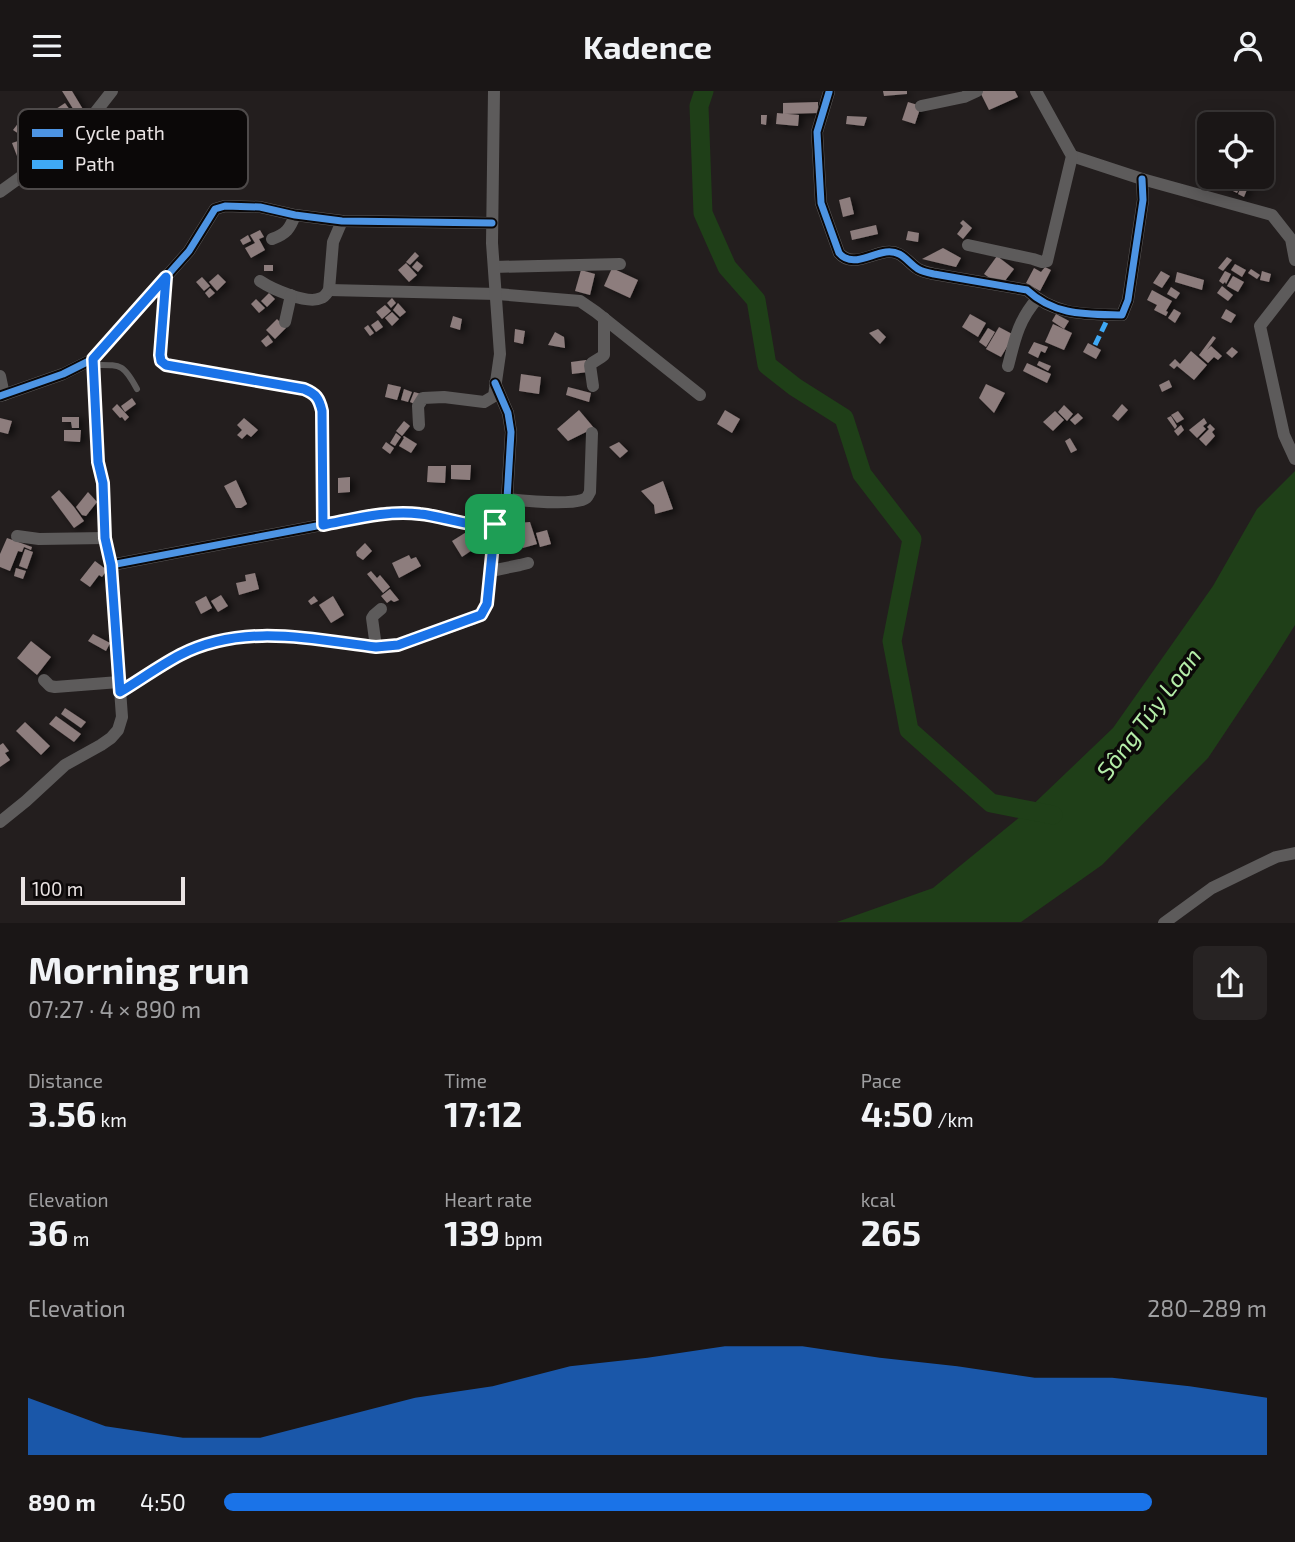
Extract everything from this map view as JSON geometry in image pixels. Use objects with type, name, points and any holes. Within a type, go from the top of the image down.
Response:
[{"type":"street","points":[[98,109],[112,91]]},
{"type":"street","points":[[419,425],[418,406],[423,398],[444,397],[484,402],[494,396],[500,354],[492,223],[494,91]]},
{"type":"street","points":[[921,106],[964,97],[977,91]]},
{"type":"street","points":[[968,245],[1047,261],[1072,156],[1036,91]]},
{"type":"street","points":[[829,92],[817,132],[821,203],[839,253],[852,260],[895,252],[905,256],[920,271],[1027,290],[1052,307],[1074,313],[1122,315],[1128,300],[1143,200],[1142,179]]},
{"type":"street","points":[[1072,156],[1142,179],[1272,215],[1291,239],[1295,260]]},
{"type":"street","points":[[0,193],[18,180]]},
{"type":"street","points":[[0,376],[2,396],[93,362],[189,251],[215,209],[225,206],[260,207],[342,221],[492,223]]},
{"type":"street","points":[[272,239],[284,235],[295,215]]},
{"type":"street","points":[[330,290],[333,242],[342,221]]},
{"type":"street","points":[[494,267],[620,264]]},
{"type":"street","points":[[166,277],[160,355],[161,361],[166,365],[314,393],[322,411],[323,525]]},
{"type":"street","points":[[260,281],[272,289],[312,300],[320,299],[330,290],[497,294],[580,301],[699,395]]},
{"type":"street","points":[[1295,281],[1260,326],[1284,435],[1295,459]]},
{"type":"street","points":[[285,322],[291,295]]},
{"type":"street","points":[[1008,366],[1020,323],[1037,299]]},
{"type":"street","points":[[593,386],[590,365],[604,355],[604,318]]},
{"type":"street","points":[[0,822],[65,765],[111,738],[118,730],[122,717],[111,565],[105,538],[103,483],[98,462],[93,362]]},
{"type":"street","points":[[44,680],[55,687],[120,687],[211,642],[243,636],[275,635],[376,647],[398,645],[481,615],[487,604],[495,524],[507,499],[510,421],[495,383]]},
{"type":"street","points":[[507,499],[556,502],[583,500],[588,497],[592,433]]},
{"type":"street","points":[[111,565],[390,512],[421,514],[483,526],[495,524]]},
{"type":"street","points":[[17,536],[39,539],[105,538]]},
{"type":"street","points":[[491,571],[528,562]]},
{"type":"street","points":[[376,647],[372,618],[381,610]]},
{"type":"street","points":[[1164,922],[1212,888],[1276,857],[1295,853]]},
{"type":"lane","points":[[93,362],[117,365],[124,369],[137,389]]},
{"type":"water","name":"Sông Túy Loan","points":[[1295,471],[1295,625],[1208,758],[1102,865],[1021,922],[837,922],[933,888],[1021,816],[1113,728],[1213,586],[1257,509]]},
{"type":"building","points":[[62,91],[72,91],[83,109],[73,109]]},
{"type":"building","points":[[883,91],[907,91],[907,94],[884,96]]},
{"type":"building","points":[[1015,91],[1018,97],[989,110],[980,92]]},
{"type":"building","points":[[818,102],[818,113],[783,114],[783,103]]},
{"type":"building","points":[[908,102],[921,106],[915,124],[902,120]]},
{"type":"building","points":[[65,103],[69,109],[56,109]]},
{"type":"building","points":[[777,113],[799,115],[798,126],[776,124]]},
{"type":"building","points":[[761,115],[767,115],[766,125],[761,124]]},
{"type":"building","points":[[847,116],[867,117],[864,126],[846,124]]},
{"type":"building","points":[[18,141],[18,156],[17,156],[12,143]]},
{"type":"building","points":[[1240,189],[1247,189],[1244,197],[1238,194]]},
{"type":"building","points":[[850,197],[854,214],[843,217],[839,200]]},
{"type":"building","points":[[963,220],[972,228],[963,239],[957,234],[963,226],[960,223]]},
{"type":"building","points":[[876,225],[878,234],[852,240],[850,231]]},
{"type":"building","points":[[260,230],[264,237],[259,239],[265,250],[251,258],[245,248],[255,243],[250,235]]},
{"type":"building","points":[[908,231],[919,233],[918,242],[906,240]]},
{"type":"building","points":[[248,235],[251,241],[243,245],[240,240]]},
{"type":"building","points":[[943,248],[961,258],[956,267],[922,259]]},
{"type":"building","points":[[415,252],[419,256],[410,265],[406,262]]},
{"type":"building","points":[[997,256],[1014,269],[1001,286],[984,274]]},
{"type":"building","points":[[1227,257],[1232,260],[1223,271],[1218,268]]},
{"type":"building","points":[[417,261],[423,266],[418,272],[412,267]]},
{"type":"building","points":[[406,263],[417,275],[409,282],[398,270]]},
{"type":"building","points":[[1235,264],[1246,270],[1242,277],[1231,270]]},
{"type":"building","points":[[264,265],[273,265],[273,271],[264,271]]},
{"type":"building","points":[[1045,267],[1051,270],[1040,291],[1026,283],[1034,268],[1041,272]]},
{"type":"building","points":[[612,268],[638,280],[630,298],[604,286]]},
{"type":"building","points":[[1251,269],[1260,275],[1257,279],[1248,273]]},
{"type":"building","points":[[581,270],[595,274],[590,295],[575,291]]},
{"type":"building","points":[[1161,271],[1170,276],[1162,288],[1153,283]]},
{"type":"building","points":[[1225,271],[1231,274],[1226,284],[1223,284],[1219,281]]},
{"type":"building","points":[[1262,271],[1271,274],[1269,282],[1260,280]]},
{"type":"building","points":[[1177,272],[1204,280],[1202,290],[1175,282]]},
{"type":"building","points":[[218,274],[226,282],[217,291],[209,282]]},
{"type":"building","points":[[1233,276],[1244,282],[1238,292],[1227,286]]},
{"type":"building","points":[[202,277],[210,286],[204,291],[196,282]]},
{"type":"building","points":[[1222,286],[1233,295],[1228,301],[1217,293]]},
{"type":"building","points":[[1171,287],[1180,293],[1176,299],[1167,294]]},
{"type":"building","points":[[210,288],[215,293],[209,298],[205,293]]},
{"type":"building","points":[[1152,290],[1172,301],[1166,316],[1154,310],[1157,305],[1147,300]]},
{"type":"building","points":[[269,293],[275,299],[267,307],[261,301]]},
{"type":"building","points":[[392,298],[396,303],[391,308],[387,303]]},
{"type":"building","points":[[256,299],[265,308],[259,313],[251,304]]},
{"type":"building","points":[[398,303],[406,312],[400,317],[393,310]]},
{"type":"building","points":[[385,305],[391,311],[382,319],[376,312]]},
{"type":"building","points":[[1174,309],[1181,313],[1175,323],[1168,318]]},
{"type":"building","points":[[1226,309],[1236,315],[1231,323],[1221,318]]},
{"type":"building","points":[[392,312],[399,319],[392,326],[385,318]]},
{"type":"building","points":[[970,314],[986,323],[978,337],[962,327]]},
{"type":"building","points":[[1056,314],[1069,321],[1064,329],[1052,321]]},
{"type":"building","points":[[453,316],[462,319],[460,330],[450,327]]},
{"type":"building","points":[[277,319],[286,328],[275,339],[266,330]]},
{"type":"building","points":[[378,320],[383,327],[376,332],[371,325]]},
{"type":"building","points":[[1053,324],[1072,333],[1064,350],[1045,342]]},
{"type":"building","points":[[368,325],[374,333],[370,336],[364,328]]},
{"type":"building","points":[[999,327],[1014,335],[1001,357],[986,349]]},
{"type":"building","points":[[988,328],[995,332],[986,347],[979,342]]},
{"type":"building","points":[[515,329],[525,331],[523,344],[514,342]]},
{"type":"building","points":[[878,329],[886,337],[880,344],[869,333]]},
{"type":"building","points":[[555,332],[564,337],[565,348],[548,345]]},
{"type":"building","points":[[268,335],[273,342],[266,347],[261,341]]},
{"type":"building","points":[[1213,336],[1216,338],[1207,350],[1211,346],[1222,356],[1218,360],[1214,357],[1208,363],[1199,355]]},
{"type":"building","points":[[1034,342],[1048,347],[1045,353],[1041,351],[1038,358],[1028,353]]},
{"type":"building","points":[[1088,343],[1101,350],[1096,359],[1083,352]]},
{"type":"building","points":[[1232,347],[1238,352],[1232,358],[1226,353]]},
{"type":"building","points":[[1191,351],[1207,365],[1194,380],[1177,366],[1174,369],[1169,365],[1175,359],[1180,364]]},
{"type":"building","points":[[586,360],[588,372],[572,374],[571,362]]},
{"type":"building","points":[[1039,361],[1051,366],[1048,371],[1037,365]]},
{"type":"building","points":[[1027,363],[1051,374],[1047,383],[1023,371]]},
{"type":"building","points":[[521,374],[541,377],[539,394],[519,391]]},
{"type":"building","points":[[1169,380],[1172,387],[1162,392],[1159,385]]},
{"type":"building","points":[[388,384],[401,387],[397,400],[385,397]]},
{"type":"building","points":[[986,384],[1005,393],[994,413],[979,398]]},
{"type":"building","points":[[568,387],[591,393],[589,402],[566,395]]},
{"type":"building","points":[[404,389],[412,392],[408,402],[401,400]]},
{"type":"building","points":[[414,392],[421,394],[417,405],[410,402]]},
{"type":"building","points":[[132,398],[136,404],[125,412],[121,406]]},
{"type":"building","points":[[117,404],[129,417],[125,421],[112,409]]},
{"type":"building","points":[[1122,404],[1128,410],[1118,421],[1112,416]]},
{"type":"building","points":[[1064,405],[1073,414],[1067,421],[1058,412]]},
{"type":"building","points":[[579,410],[594,428],[568,441],[557,429]]},
{"type":"building","points":[[725,410],[740,419],[732,433],[717,424]]},
{"type":"building","points":[[1055,411],[1064,420],[1053,431],[1043,422]]},
{"type":"building","points":[[1178,411],[1184,419],[1177,423],[1171,415]]},
{"type":"building","points":[[1078,413],[1083,418],[1075,425],[1070,420]]},
{"type":"building","points":[[1171,416],[1177,426],[1175,429],[1167,418]]},
{"type":"building","points":[[62,417],[79,417],[79,428],[72,428],[71,422],[62,422]]},
{"type":"building","points":[[0,418],[12,421],[8,434],[0,432]]},
{"type":"building","points":[[244,418],[258,430],[251,437],[247,434],[242,439],[237,435],[242,430],[237,425]]},
{"type":"building","points":[[1204,418],[1207,423],[1203,426],[1206,429],[1197,438],[1189,430]]},
{"type":"building","points":[[404,421],[410,426],[402,436],[396,431]]},
{"type":"building","points":[[1210,424],[1215,429],[1212,432],[1215,436],[1206,446],[1199,439],[1209,429],[1207,427]]},
{"type":"building","points":[[1181,425],[1184,430],[1178,436],[1174,431]]},
{"type":"building","points":[[64,430],[81,430],[80,442],[64,441]]},
{"type":"building","points":[[396,433],[401,437],[395,446],[390,443]]},
{"type":"building","points":[[404,436],[417,444],[411,453],[399,446]]},
{"type":"building","points":[[1070,438],[1077,450],[1071,453],[1065,441]]},
{"type":"building","points":[[386,442],[394,448],[390,454],[382,448]]},
{"type":"building","points":[[619,442],[628,451],[620,458],[609,447]]},
{"type":"building","points":[[451,465],[471,465],[470,480],[451,479]]},
{"type":"building","points":[[428,466],[446,466],[445,483],[427,482]]},
{"type":"building","points":[[350,477],[350,492],[338,493],[338,478]]},
{"type":"building","points":[[236,480],[247,504],[241,508],[236,508],[224,486]]},
{"type":"building","points":[[663,481],[673,509],[655,514],[654,505],[641,491]]},
{"type":"building","points":[[59,490],[84,521],[74,528],[51,497]]},
{"type":"building","points":[[88,492],[97,502],[86,516],[76,507]]},
{"type":"building","points":[[512,522],[518,539],[511,541],[506,524]]},
{"type":"building","points":[[530,522],[537,544],[523,548],[516,523]]},
{"type":"building","points":[[547,530],[551,544],[540,547],[536,533]]},
{"type":"building","points":[[468,531],[478,546],[462,557],[452,541]]},
{"type":"building","points":[[7,538],[32,547],[31,550],[24,547],[22,552],[18,551],[10,571],[0,567],[0,554]]},
{"type":"building","points":[[365,543],[372,551],[363,560],[356,552]]},
{"type":"building","points":[[25,549],[33,552],[27,569],[19,566]]},
{"type":"building","points":[[409,555],[411,559],[416,557],[421,566],[399,578],[392,563]]},
{"type":"building","points":[[95,561],[107,570],[102,577],[99,575],[90,587],[80,580]]},
{"type":"building","points":[[16,568],[26,571],[23,579],[14,576]]},
{"type":"building","points":[[371,571],[377,578],[380,575],[390,587],[383,593],[367,574]]},
{"type":"building","points":[[255,573],[259,589],[239,595],[236,583],[246,581],[245,575]]},
{"type":"building","points":[[390,589],[399,600],[387,603],[381,596]]},
{"type":"building","points":[[221,595],[228,606],[218,612],[211,601]]},
{"type":"building","points":[[206,596],[212,608],[201,614],[195,602]]},
{"type":"building","points":[[314,596],[318,601],[311,605],[308,601]]},
{"type":"building","points":[[333,596],[344,615],[331,623],[319,605]]},
{"type":"building","points":[[93,634],[110,643],[106,651],[88,641]]},
{"type":"building","points":[[31,641],[51,657],[37,675],[17,658]]},
{"type":"building","points":[[65,708],[86,722],[81,728],[61,714]]},
{"type":"building","points":[[56,716],[81,734],[74,742],[49,724]]},
{"type":"building","points":[[25,722],[50,746],[41,755],[16,731]]},
{"type":"building","points":[[3,743],[9,751],[5,753],[10,760],[0,767],[0,745]]},
{"type":"waterway","points":[[704,91],[699,106],[703,213],[727,267],[756,300],[767,365],[795,387],[844,418],[862,474],[912,539],[892,641],[909,730],[991,803],[1053,815]]},
{"type":"marked path","points":[[1095,345],[1110,314]]},
{"type":"cycle path","points":[[829,92],[817,132],[821,203],[839,253],[850,259],[892,252],[924,272],[1027,290],[1049,305],[1072,312],[1122,315],[1128,300],[1143,200],[1142,179]]},
{"type":"cycle path","points":[[0,396],[63,374],[93,359],[189,251],[215,209],[225,206],[260,207],[342,221],[492,223]]},
{"type":"cycle path","points":[[111,565],[390,512],[420,514],[483,526],[495,524],[507,499],[511,432],[508,413],[495,383]]},
{"type":"route","points":[[166,277],[160,355],[161,361],[166,365],[314,393],[322,411],[323,525],[390,512],[421,514],[483,526],[495,524],[487,604],[481,615],[475,618],[387,647],[275,635],[243,636],[211,642],[180,655],[120,692],[111,565],[105,538],[103,483],[98,462],[93,359],[166,277]]}]
